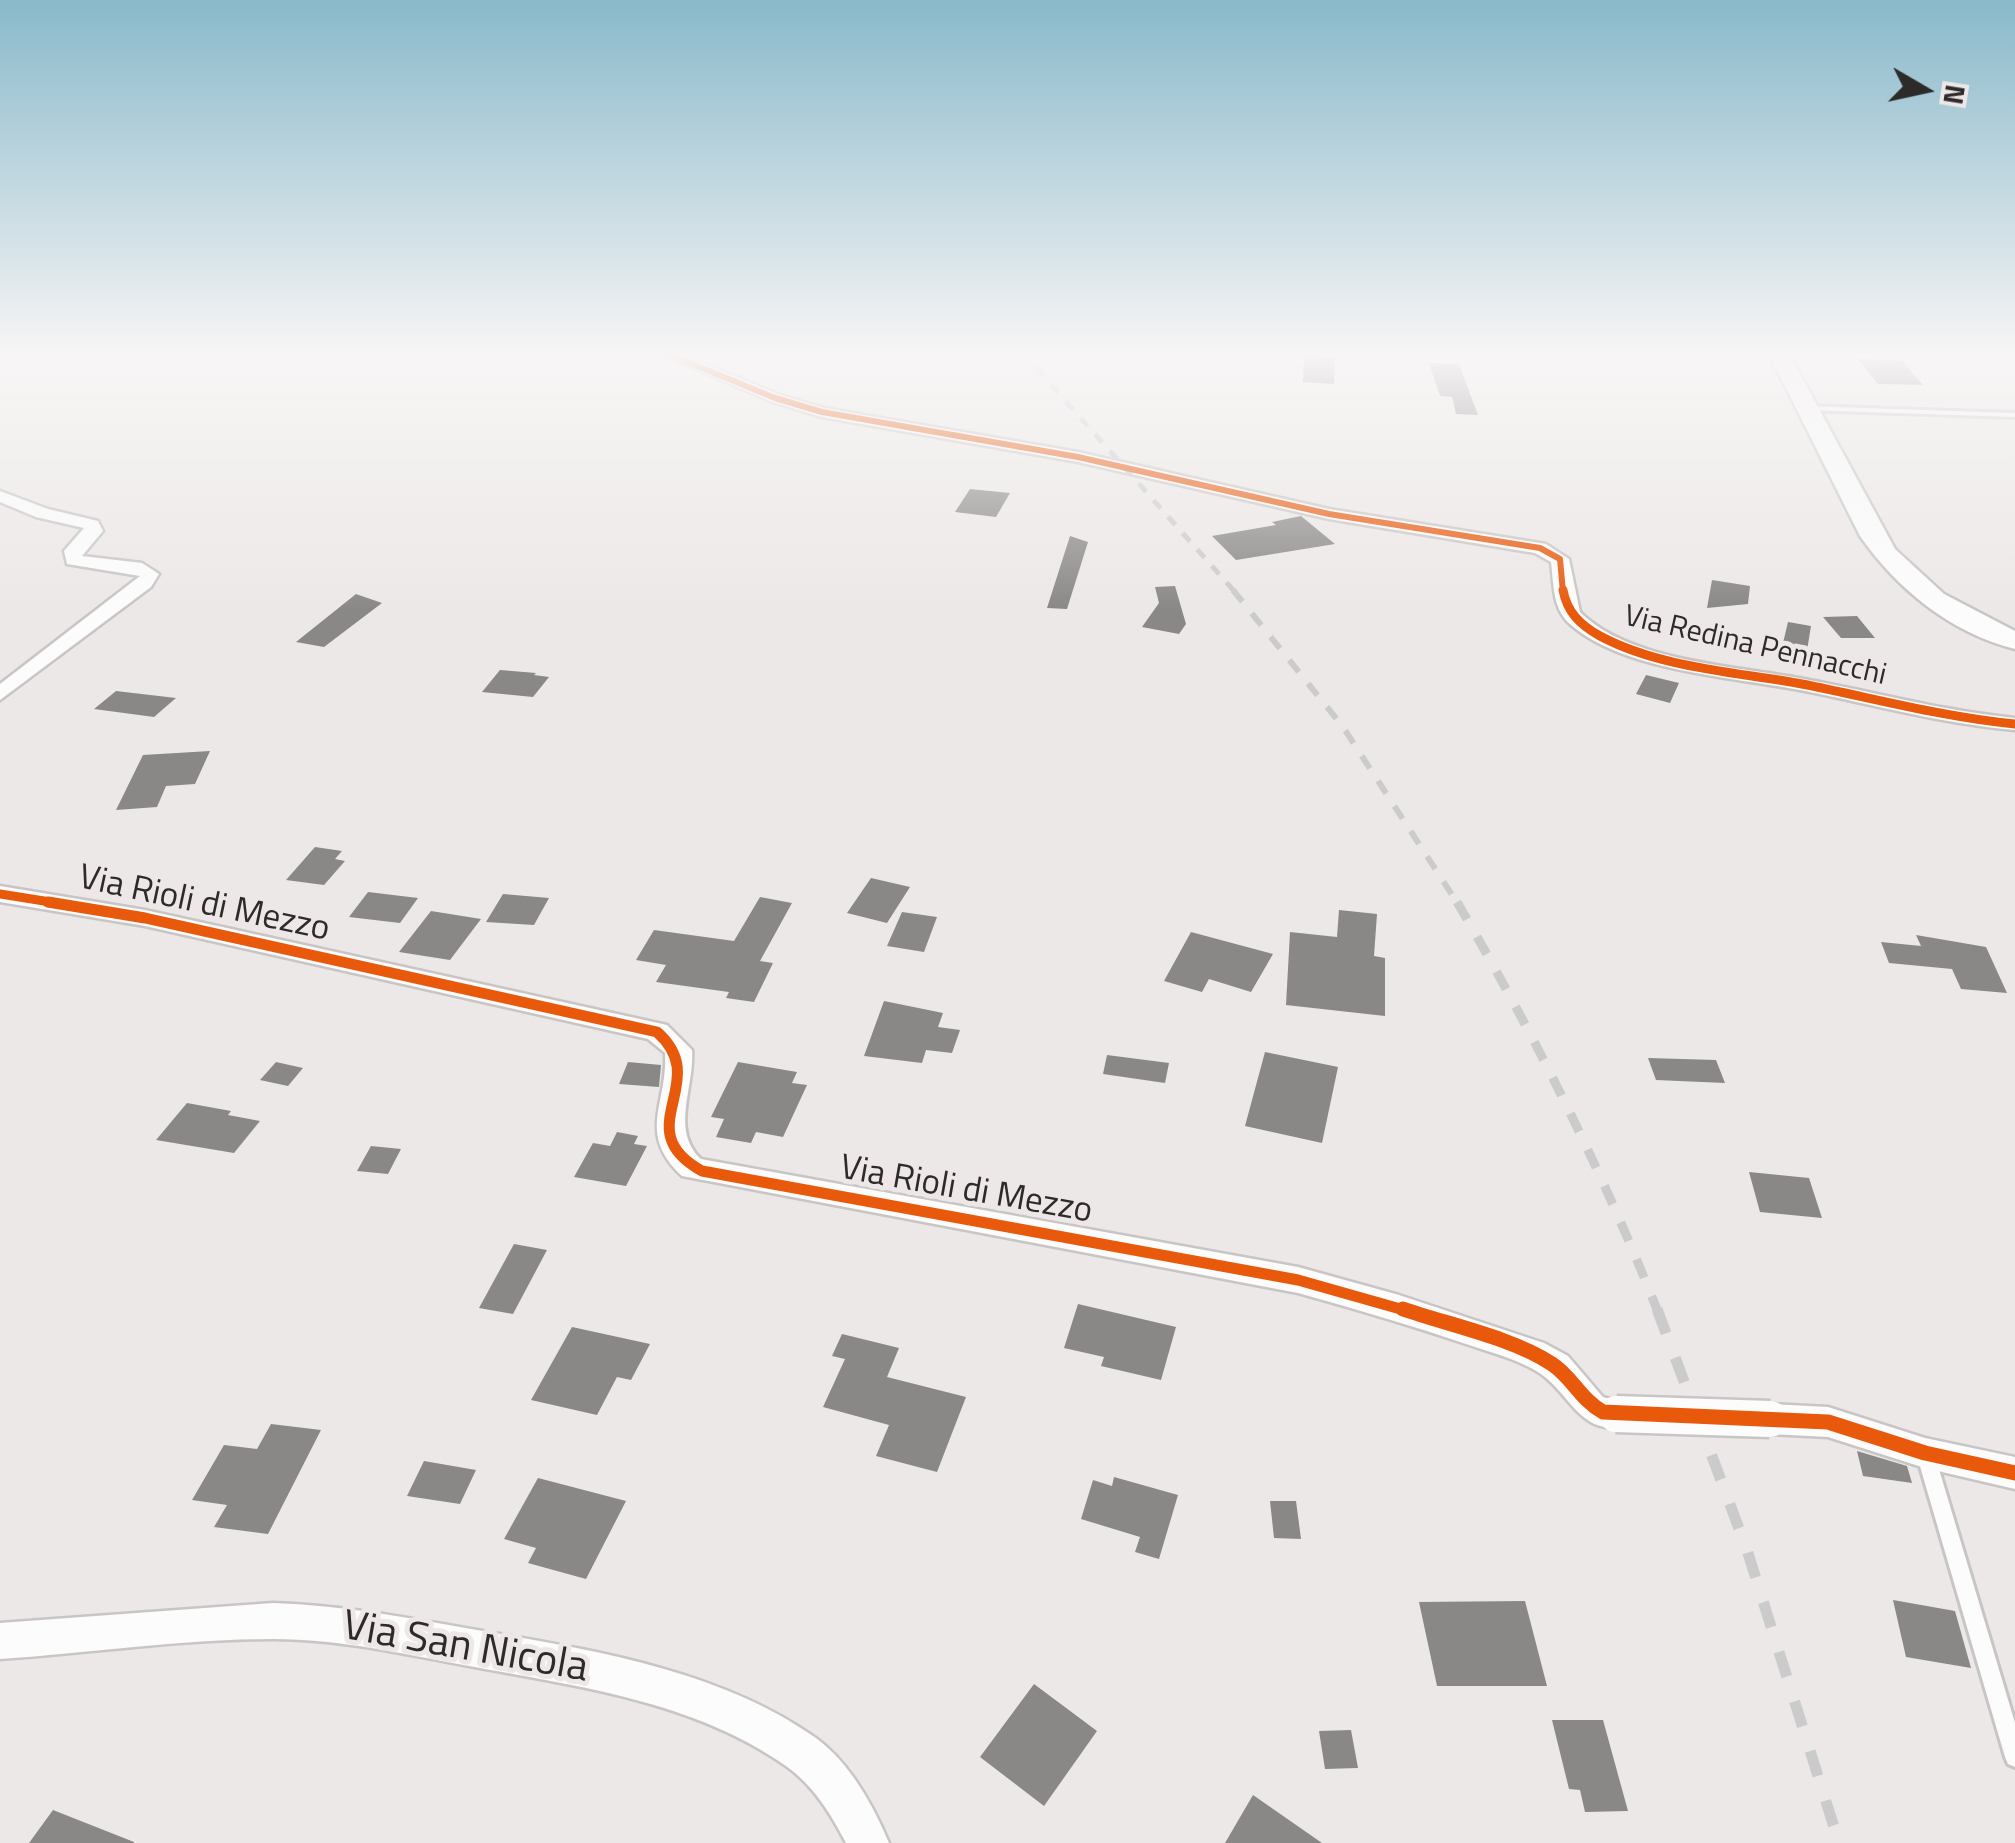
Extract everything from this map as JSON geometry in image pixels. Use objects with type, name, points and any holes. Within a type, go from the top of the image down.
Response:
[{"type":"main road","points":[[1822,438],[1873,536],[1897,568],[1943,605],[2015,641]]},
{"type":"street","name":"Via Redina Pennacchi","points":[[970,438],[1078,457],[1329,514],[1540,548],[1560,559],[1563,596],[1572,615],[1611,641],[1688,662],[1931,714],[2015,724]]},
{"type":"street","points":[[0,496],[42,513],[92,525],[94,532],[73,551],[73,560],[142,569],[150,574],[144,583],[0,694]]},
{"type":"street","name":"Via Rioli di Mezzo","points":[[0,894],[155,920],[657,1032],[674,1044],[679,1057],[668,1130],[676,1155],[692,1168],[1232,1267],[1345,1292],[1532,1353],[1556,1366],[1593,1409],[1616,1414],[1828,1422],[1925,1454],[2015,1473]]},
{"type":"street","name":"Via San Nicola","points":[[0,1641],[196,1624],[294,1622],[354,1626],[593,1671],[709,1707],[765,1731],[803,1754],[836,1790],[868,1843]]},
{"type":"lane","points":[[1925,1454],[2015,1757]]},
{"type":"building","points":[[970,489],[1010,493],[996,517],[955,512]]},
{"type":"building","points":[[1301,516],[1335,544],[1236,560],[1212,536],[1276,525],[1272,522]]},
{"type":"building","points":[[1070,536],[1088,542],[1067,609],[1047,608]]},
{"type":"building","points":[[1712,580],[1750,586],[1748,604],[1707,608]]},
{"type":"building","points":[[1175,586],[1186,624],[1179,634],[1142,627],[1159,603],[1155,587]]},
{"type":"building","points":[[356,594],[382,603],[324,647],[296,642]]},
{"type":"building","points":[[1857,616],[1875,638],[1841,638],[1823,617]]},
{"type":"building","points":[[1788,622],[1811,626],[1804,669],[1778,664]]},
{"type":"building","points":[[500,670],[549,677],[533,697],[482,692]]},
{"type":"building","points":[[1646,675],[1679,683],[1670,703],[1636,694]]},
{"type":"building","points":[[116,691],[176,698],[154,717],[94,709]]},
{"type":"building","points":[[210,751],[195,784],[166,786],[157,807],[116,810],[143,755]]},
{"type":"building","points":[[315,847],[342,851],[335,859],[345,861],[324,885],[286,880]]},
{"type":"building","points":[[871,878],[910,887],[887,923],[847,913]]},
{"type":"building","points":[[368,892],[418,898],[400,923],[349,917]]},
{"type":"building","points":[[503,894],[549,898],[534,925],[486,922]]},
{"type":"building","points":[[760,897],[792,903],[760,961],[773,963],[754,1002],[726,998],[729,992],[656,982],[666,965],[636,960],[654,930],[734,941]]},
{"type":"building","points":[[1339,910],[1377,914],[1374,956],[1385,958],[1385,1016],[1286,1005],[1290,932],[1337,937]]},
{"type":"building","points":[[431,911],[481,919],[450,960],[399,952]]},
{"type":"building","points":[[902,912],[937,917],[924,952],[887,946]]},
{"type":"building","points":[[1191,932],[1273,954],[1251,992],[1209,979],[1202,992],[1164,981]]},
{"type":"building","points":[[1916,935],[1986,947],[2007,993],[1961,989],[1952,969],[1889,963],[1881,942],[1921,946]]},
{"type":"building","points":[[884,1001],[943,1013],[938,1027],[960,1030],[952,1053],[926,1050],[922,1063],[864,1056]]},
{"type":"building","points":[[1265,1052],[1338,1067],[1322,1143],[1245,1126]]},
{"type":"building","points":[[1107,1055],[1169,1063],[1165,1083],[1103,1074]]},
{"type":"building","points":[[1648,1058],[1716,1060],[1725,1083],[1656,1080]]},
{"type":"building","points":[[276,1062],[303,1068],[288,1086],[260,1080]]},
{"type":"building","points":[[628,1062],[661,1065],[659,1087],[619,1084]]},
{"type":"building","points":[[738,1062],[797,1072],[792,1083],[807,1085],[783,1137],[756,1132],[751,1143],[716,1137],[724,1119],[711,1117]]},
{"type":"building","points":[[187,1103],[260,1121],[234,1153],[156,1140]]},
{"type":"building","points":[[617,1132],[638,1136],[634,1144],[647,1146],[626,1186],[574,1177],[593,1143],[610,1146]]},
{"type":"building","points":[[371,1146],[401,1149],[388,1174],[357,1171]]},
{"type":"building","points":[[1749,1172],[1809,1178],[1822,1218],[1760,1212]]},
{"type":"building","points":[[514,1244],[547,1250],[513,1314],[479,1308]]},
{"type":"building","points":[[1078,1304],[1176,1327],[1161,1380],[1101,1366],[1104,1357],[1064,1348]]},
{"type":"building","points":[[572,1327],[650,1344],[631,1380],[617,1377],[597,1415],[531,1400]]},
{"type":"building","points":[[842,1334],[899,1348],[887,1377],[966,1397],[937,1472],[876,1456],[889,1425],[823,1407],[845,1359],[832,1356]]},
{"type":"building","points":[[271,1424],[321,1430],[268,1534],[214,1527],[227,1505],[192,1500],[224,1445],[257,1449]]},
{"type":"building","points":[[1857,1451],[1907,1466],[1912,1483],[1863,1476]]},
{"type":"building","points":[[424,1461],[476,1470],[460,1504],[407,1496]]},
{"type":"building","points":[[1114,1477],[1178,1495],[1159,1559],[1135,1552],[1140,1537],[1081,1519],[1093,1480],[1112,1486]]},
{"type":"building","points":[[538,1478],[626,1501],[586,1579],[528,1563],[536,1548],[504,1539]]},
{"type":"building","points":[[1270,1501],[1296,1501],[1301,1539],[1274,1538]]},
{"type":"building","points":[[1893,1600],[1955,1611],[1971,1668],[1906,1657]]},
{"type":"building","points":[[1525,1601],[1547,1686],[1437,1686],[1419,1602]]},
{"type":"building","points":[[1034,1684],[1097,1731],[1044,1806],[980,1757]]},
{"type":"building","points":[[1552,1720],[1603,1720],[1628,1811],[1585,1812],[1580,1790],[1569,1789]]},
{"type":"building","points":[[1351,1730],[1358,1768],[1325,1769],[1319,1731]]},
{"type":"building","points":[[1253,1795],[1322,1843],[1225,1843]]},
{"type":"building","points":[[53,1810],[134,1842],[134,1843],[29,1843]]},
{"type":"railway","points":[[1098,438],[1235,592]]},
{"type":"railway","points":[[1233,590],[1343,727],[1458,904]]},
{"type":"railway","points":[[1457,902],[1565,1103],[1658,1312]]},
{"type":"railway","points":[[1657,1309],[1747,1550],[1839,1843]]},
{"type":"cycle path","points":[[970,438],[1078,457],[1329,514],[1540,548],[1560,559],[1565,601],[1572,615],[1599,635],[1625,647],[1687,664],[1935,713],[2015,724]]},
{"type":"cycle path","points":[[0,894],[145,918],[657,1032],[673,1046],[678,1063],[670,1143],[680,1159],[702,1171],[1298,1280],[1399,1308],[1532,1353],[1556,1366],[1586,1403],[1603,1412],[1828,1422],[1925,1453],[2015,1473]]}]
